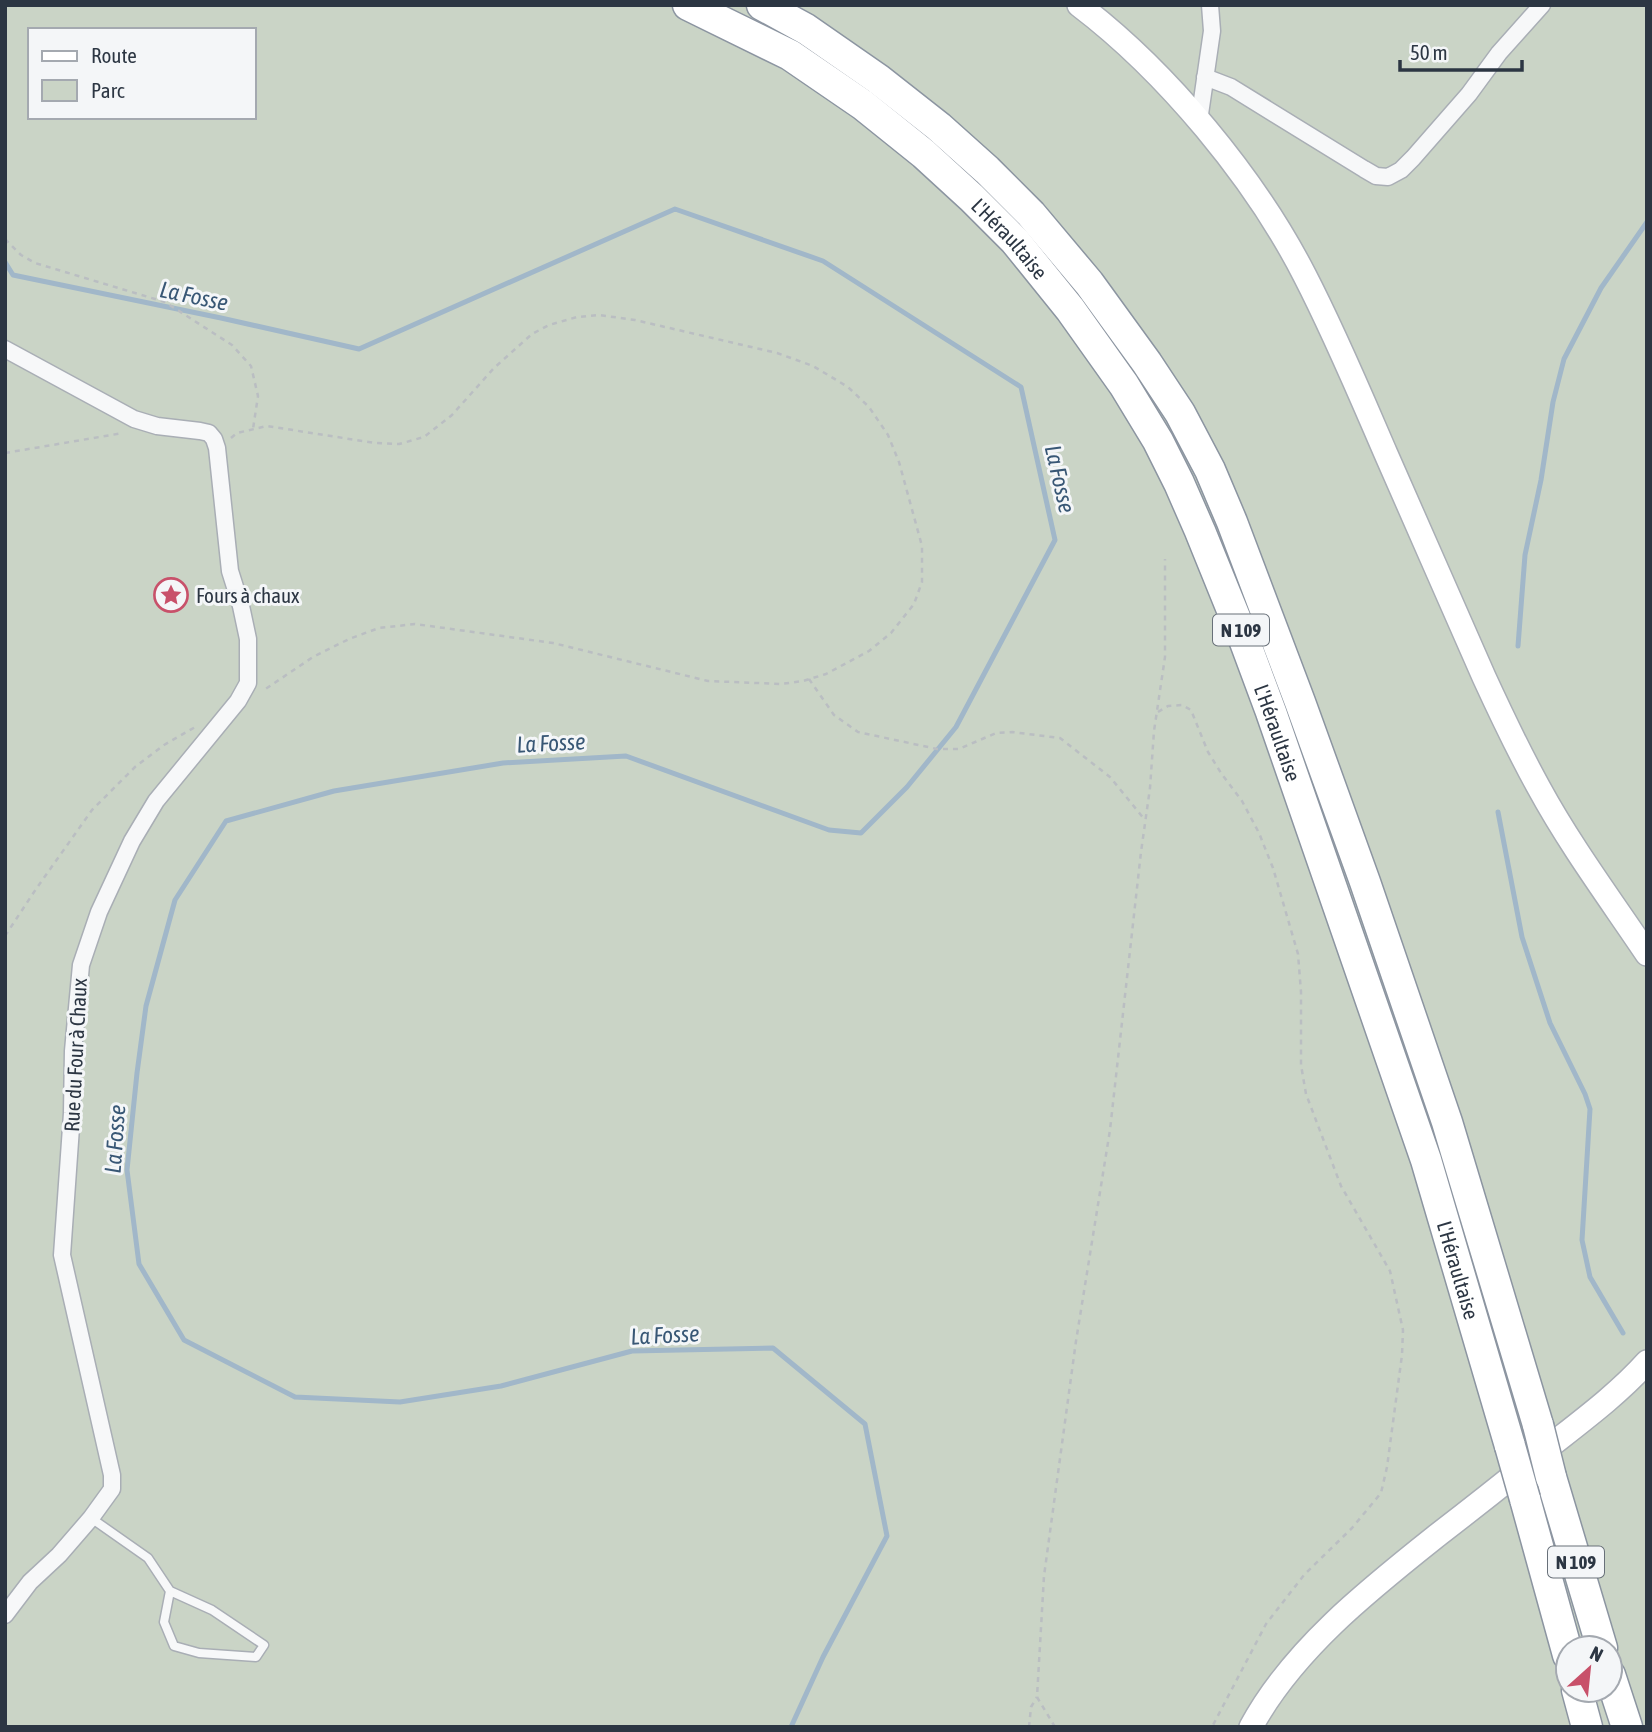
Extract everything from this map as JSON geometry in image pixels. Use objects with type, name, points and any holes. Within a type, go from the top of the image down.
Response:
[{"type":"highway","name":"L'Héraultaise","points":[[688,5],[790,55],[863,104],[972,198],[1015,241],[1070,309],[1124,385],[1158,441],[1200,531],[1245,642],[1426,1160],[1562,1634]]},
{"type":"highway","name":"L'Héraultaise","points":[[762,5],[807,29],[878,79],[939,127],[1031,214],[1089,282],[1147,363],[1180,413],[1210,470],[1300,702],[1447,1122],[1598,1634]]},
{"type":"highway","points":[[1581,1704],[1587,1727]]},
{"type":"highway","points":[[1619,1704],[1627,1727]]},
{"type":"street","points":[[1079,5],[1153,69],[1240,171],[1276,225],[1304,274],[1347,365],[1484,677],[1539,789],[1647,954]]},
{"type":"street","points":[[1199,121],[1212,31],[1210,5]]},
{"type":"street","points":[[1205,78],[1231,87],[1376,176],[1388,177],[1401,170],[1413,158],[1542,5]]},
{"type":"street","points":[[5,349],[134,419],[158,426],[209,433],[217,448]]},
{"type":"street","name":"Rue du Four à Chaux","points":[[5,1615],[30,1582],[92,1518],[112,1489],[112,1475],[62,1255],[80,965],[99,912],[132,841],[156,800],[238,701],[248,683],[248,639],[230,570],[217,448]]},
{"type":"street","points":[[1251,1727],[1290,1671],[1316,1640],[1357,1601],[1602,1405],[1647,1362]]},
{"type":"lane","points":[[92,1518],[148,1558],[170,1591],[212,1610],[264,1645],[256,1657],[199,1653],[174,1647],[164,1622],[170,1591]]},
{"type":"path","points":[[5,239],[21,255],[35,263],[164,302],[232,345],[251,366],[258,396],[253,429]]},
{"type":"path","points":[[217,448],[237,433],[267,426],[375,443],[399,444],[424,437],[452,415],[494,368],[532,334],[549,325],[577,317],[598,315],[635,320],[776,353],[813,366],[848,387],[869,407],[888,435],[899,462],[922,546],[922,582],[914,604],[891,633],[869,651],[826,674],[809,679],[781,684],[708,681],[553,643],[415,624],[379,628],[349,639],[313,657],[259,693]]},
{"type":"path","points":[[5,453],[158,426]]},
{"type":"path","points":[[1029,1727],[1031,1707],[1037,1697],[1044,1576],[1076,1341],[1110,1130],[1150,788],[1154,731],[1165,657],[1165,559]]},
{"type":"path","points":[[809,679],[834,715],[858,732],[869,735],[937,749],[959,749],[996,733],[1012,732],[1060,738],[1110,777],[1146,821]]},
{"type":"path","points":[[1158,712],[1168,706],[1182,705],[1191,710],[1208,752],[1242,801],[1273,868],[1298,954],[1301,1065],[1306,1094],[1341,1186],[1390,1271],[1403,1330],[1387,1467],[1381,1493],[1352,1528],[1304,1575],[1266,1624],[1212,1727]]},
{"type":"path","points":[[5,936],[92,810],[135,768],[164,746],[195,726],[227,714]]},
{"type":"path","points":[[1037,1697],[1055,1727]]},
{"type":"green space","points":[[5,5],[1647,5],[1647,1727],[5,1727]]},
{"type":"waterway","name":"La Fosse","points":[[5,262],[13,275],[359,349],[675,209],[823,261],[1021,387],[1055,540],[956,727],[907,787],[861,833],[829,830],[626,756],[503,763],[334,791],[226,821],[175,900],[146,1006],[127,1170],[139,1264],[184,1340],[295,1397],[400,1402],[501,1386],[632,1351],[773,1348],[865,1424],[887,1536],[823,1657],[791,1727]]},
{"type":"waterway","points":[[1518,646],[1525,555],[1541,480],[1553,402],[1564,359],[1601,288],[1647,222]]},
{"type":"waterway","points":[[1498,812],[1522,937],[1550,1023],[1590,1109],[1582,1240],[1590,1277],[1623,1333]]},
{"type":"place","name":"Fours à chaux","points":[[171,595]]}]
